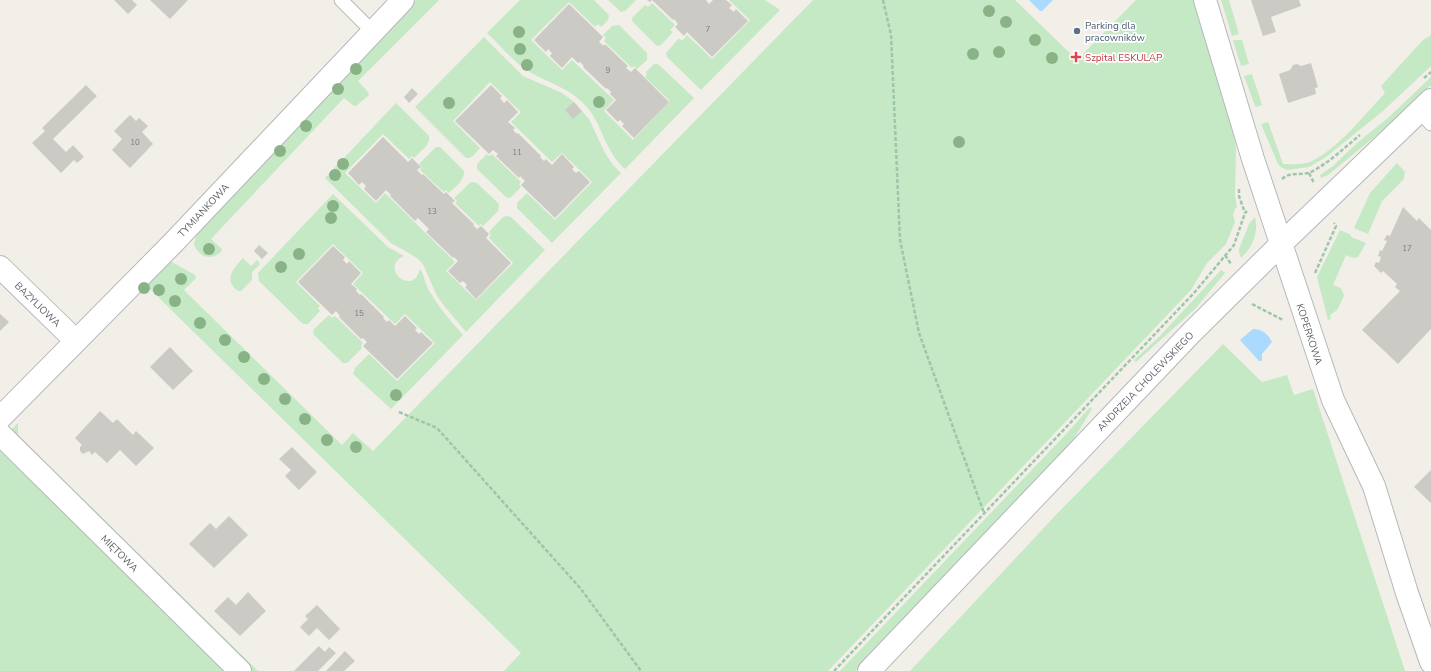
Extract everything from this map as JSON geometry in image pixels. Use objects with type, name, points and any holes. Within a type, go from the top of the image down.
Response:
[{"type":"street","name":"TYMIANKOWA","points":[[0,418],[168,248],[403,0]]},
{"type":"street","name":"KOPERKOWA","points":[[1205,0],[1253,159],[1333,400],[1374,486],[1407,593],[1431,662]]},
{"type":"street","name":"ANDRZEJA CHOLEWSKIEGO","points":[[869,671],[1191,333],[1281,244],[1427,111]]},
{"type":"street","name":"BAZYLIOWA","points":[[0,267],[76,341]]},
{"type":"street","name":"MIĘTOWA","points":[[0,434],[240,671]]},
{"type":"lane","points":[[341,0],[373,32]]},
{"type":"path","points":[[883,0],[891,35],[900,240],[919,333],[984,513]]},
{"type":"path","points":[[1286,175],[1309,173],[1329,162]]},
{"type":"path","points":[[834,671],[1194,293],[1234,245],[1245,213]]},
{"type":"path","points":[[1314,275],[1336,226]]},
{"type":"path","points":[[1251,303],[1277,316]]},
{"type":"path","points":[[399,412],[437,428],[581,589],[641,671]]},
{"type":"green space","points":[[416,0],[439,0],[358,81],[369,95],[356,106],[344,98],[226,223],[211,239],[222,249],[221,252],[217,255],[209,257],[198,252],[194,244],[197,232],[257,166]]},
{"type":"green space","points":[[520,0],[594,0],[608,14],[608,20],[601,27],[598,24],[595,27],[569,2],[531,40],[562,70],[572,60],[614,100],[604,111],[633,140],[670,101],[645,77],[647,74],[646,72],[654,64],[658,64],[694,98],[625,169],[612,154],[591,112],[579,99],[524,68],[487,33]]},
{"type":"green space","points":[[608,0],[636,0],[625,11],[621,12]]},
{"type":"green space","points":[[729,0],[765,0],[780,10],[701,90],[667,57],[666,53],[679,38],[682,41],[687,35],[712,59],[750,20]]},
{"type":"green space","points":[[813,0],[1015,0],[1077,60],[1136,0],[1195,0],[1232,129],[1236,148],[1235,196],[1237,207],[1233,215],[1235,222],[1226,244],[1207,263],[1191,290],[828,671],[504,671],[521,653],[150,289],[146,293],[142,289],[168,262],[172,262],[195,275],[196,278],[184,290],[342,445],[353,433],[373,451]]},
{"type":"green space","points":[[1221,0],[1229,0],[1239,34],[1232,36]]},
{"type":"green space","points":[[652,3],[675,25],[670,30],[673,32],[661,45],[657,46],[632,21],[632,18],[645,5],[648,7]]},
{"type":"green space","points":[[619,25],[647,53],[647,60],[637,69],[634,66],[632,68],[604,41],[606,38],[603,35],[612,26]]},
{"type":"green space","points":[[1431,35],[1431,66],[1383,111],[1326,157],[1309,167],[1287,170],[1278,164],[1261,124],[1268,122],[1283,164],[1300,164],[1310,162],[1331,149],[1350,131],[1385,93],[1381,86],[1423,40]]},
{"type":"green space","points":[[484,37],[523,76],[562,93],[573,101],[589,119],[605,153],[613,165],[621,173],[552,243],[517,208],[517,203],[527,193],[555,220],[592,182],[562,153],[552,162],[511,122],[521,112],[490,82],[453,121],[480,148],[474,155],[468,158],[466,158],[415,107]]},
{"type":"green space","points":[[1233,40],[1242,40],[1249,64],[1241,66]]},
{"type":"green space","points":[[1252,74],[1262,105],[1256,107],[1244,76]]},
{"type":"green space","points":[[1431,77],[1431,85],[1389,125],[1328,175],[1321,178],[1320,175],[1333,166],[1357,143],[1389,117]]},
{"type":"green space","points":[[396,103],[429,136],[426,145],[414,158],[412,156],[409,159],[383,134],[345,173],[376,203],[385,193],[455,262],[446,271],[476,300],[513,263],[489,238],[491,235],[489,232],[503,217],[511,217],[545,250],[466,332],[437,296],[423,264],[417,258],[391,243],[325,178]]},
{"type":"green space","points":[[436,147],[440,147],[464,171],[463,177],[457,186],[449,193],[446,190],[444,192],[420,170],[422,167],[419,164]]},
{"type":"green space","points":[[487,154],[489,156],[492,154],[521,182],[519,184],[521,187],[510,198],[506,197],[477,169],[477,164]]},
{"type":"green space","points":[[1397,163],[1405,172],[1404,178],[1382,201],[1368,234],[1354,228],[1370,193]]},
{"type":"green space","points":[[471,182],[477,183],[499,204],[498,211],[483,226],[481,224],[479,226],[455,203],[457,201],[454,198]]},
{"type":"green space","points":[[333,194],[388,247],[404,256],[397,261],[395,267],[396,273],[400,278],[405,281],[411,281],[416,277],[420,269],[428,289],[445,314],[463,335],[391,409],[353,374],[355,368],[369,354],[397,381],[435,343],[405,314],[395,324],[353,284],[363,273],[333,244],[296,282],[320,306],[318,308],[320,311],[308,324],[303,324],[259,281],[258,273]]},
{"type":"green space","points":[[1255,217],[1256,229],[1254,240],[1241,258],[1239,249],[1249,224]]},
{"type":"green space","points":[[1340,230],[1351,235],[1351,237],[1366,243],[1358,257],[1353,258],[1346,255],[1333,285],[1341,288],[1344,296],[1337,310],[1330,315],[1331,319],[1328,320],[1317,277]]},
{"type":"green space","points":[[243,258],[251,266],[257,260],[260,264],[252,272],[252,280],[241,291],[238,291],[233,287],[230,279],[233,270]]},
{"type":"green space","points":[[1221,270],[1225,273],[1195,309],[1136,362],[1134,360],[1159,337]]},
{"type":"green space","points":[[329,315],[332,318],[335,316],[363,343],[361,346],[362,348],[347,363],[343,363],[313,334],[314,329]]},
{"type":"green space","points":[[1223,344],[1262,382],[1287,375],[1294,395],[1313,389],[1405,671],[910,671],[1054,517]]},
{"type":"green space","points":[[1090,407],[1092,409],[1070,445],[855,671],[840,671],[1068,432]]},
{"type":"green space","points":[[18,423],[18,435],[258,671],[0,671],[0,441]]},
{"type":"water","points":[[1029,0],[1053,0],[1042,11],[1040,11]]},
{"type":"water","points":[[1253,329],[1264,332],[1272,342],[1262,354],[1262,361],[1259,361],[1240,340]]},
{"type":"building","points":[[114,0],[132,0],[137,5],[128,14]]},
{"type":"building","points":[[150,0],[188,0],[170,19]]},
{"type":"building","points":[[652,0],[706,0],[709,4],[713,0],[726,0],[732,5],[729,8],[734,12],[736,9],[748,21],[712,57],[687,32],[684,36],[675,27],[678,24],[674,19],[673,20]]},
{"type":"building","points":[[1251,0],[1299,0],[1301,6],[1271,17],[1276,32],[1263,36]]},
{"type":"building","points":[[569,4],[603,37],[599,42],[604,46],[605,44],[628,66],[626,68],[631,72],[635,68],[669,102],[634,138],[622,126],[624,124],[620,120],[618,122],[606,110],[616,100],[607,88],[606,89],[583,67],[584,66],[580,62],[578,63],[572,57],[562,68],[550,56],[552,53],[548,49],[546,52],[534,40]]},
{"type":"building","points":[[1311,63],[1318,87],[1315,88],[1316,94],[1288,103],[1279,74],[1290,70],[1293,65],[1297,64],[1301,66]]},
{"type":"building","points":[[86,85],[97,96],[53,139],[66,152],[73,145],[84,157],[77,163],[74,160],[61,173],[32,143],[45,131],[42,128]]},
{"type":"building","points":[[491,85],[502,96],[500,98],[504,103],[507,100],[518,112],[508,122],[515,128],[513,130],[517,134],[518,133],[541,156],[540,157],[544,161],[546,159],[552,165],[562,154],[574,167],[572,169],[576,173],[579,171],[590,182],[555,218],[521,185],[525,181],[520,176],[519,178],[496,156],[498,154],[493,150],[489,154],[455,121]]},
{"type":"building","points":[[412,88],[418,94],[409,103],[404,97]]},
{"type":"building","points":[[574,102],[582,111],[573,119],[565,110]]},
{"type":"building","points":[[130,115],[136,121],[139,118],[148,126],[142,132],[153,144],[130,168],[112,150],[122,139],[114,131]]},
{"type":"building","points":[[383,137],[408,162],[412,158],[421,167],[417,170],[444,194],[446,192],[455,201],[452,203],[474,224],[473,225],[477,229],[481,226],[489,234],[486,238],[511,263],[476,299],[465,287],[467,285],[463,281],[460,283],[448,271],[458,261],[426,232],[429,229],[418,218],[415,221],[386,190],[376,201],[364,189],[366,186],[362,182],[359,185],[348,173]]},
{"type":"building","points":[[1403,207],[1417,221],[1419,218],[1431,230],[1431,329],[1398,364],[1362,330],[1400,291],[1395,287],[1397,284],[1383,271],[1381,273],[1374,266],[1376,262],[1379,263],[1381,257],[1378,256],[1380,250],[1382,251],[1387,241],[1384,240],[1387,235],[1390,236]]},
{"type":"building","points":[[259,245],[268,253],[262,259],[254,251]]},
{"type":"building","points":[[333,246],[345,257],[343,260],[347,264],[349,261],[361,273],[351,284],[357,289],[356,291],[360,295],[361,294],[384,317],[383,318],[387,322],[389,320],[395,326],[405,316],[417,328],[415,330],[419,334],[421,332],[433,343],[397,379],[363,346],[367,342],[363,338],[361,339],[339,317],[340,316],[336,311],[332,315],[298,282]]},
{"type":"building","points":[[0,314],[9,322],[0,331]]},
{"type":"building","points":[[170,347],[193,371],[173,390],[150,367]]},
{"type":"building","points":[[100,411],[113,423],[117,419],[133,435],[136,431],[154,448],[136,466],[120,450],[107,463],[95,452],[92,455],[89,451],[83,454],[80,451],[80,447],[82,445],[75,438]]},
{"type":"building","points":[[292,447],[317,472],[299,490],[285,476],[291,470],[279,459]]},
{"type":"building","points":[[1431,470],[1431,503],[1414,487]]},
{"type":"building","points":[[229,516],[248,535],[214,568],[189,544],[210,523],[216,529]]},
{"type":"building","points":[[248,592],[266,611],[240,636],[214,611],[228,597],[236,605]]},
{"type":"building","points":[[317,605],[340,629],[329,640],[317,628],[309,636],[300,627],[308,619],[305,616]]},
{"type":"building","points":[[319,646],[325,652],[329,647],[336,653],[318,671],[294,671]]},
{"type":"building","points":[[345,651],[355,661],[344,671],[326,671]]},
{"type":"place","name":"Parking dla pracowników","points":[[1077,31]]},
{"type":"place","name":"Szpital ESKULAP","points":[[1076,57]]}]
